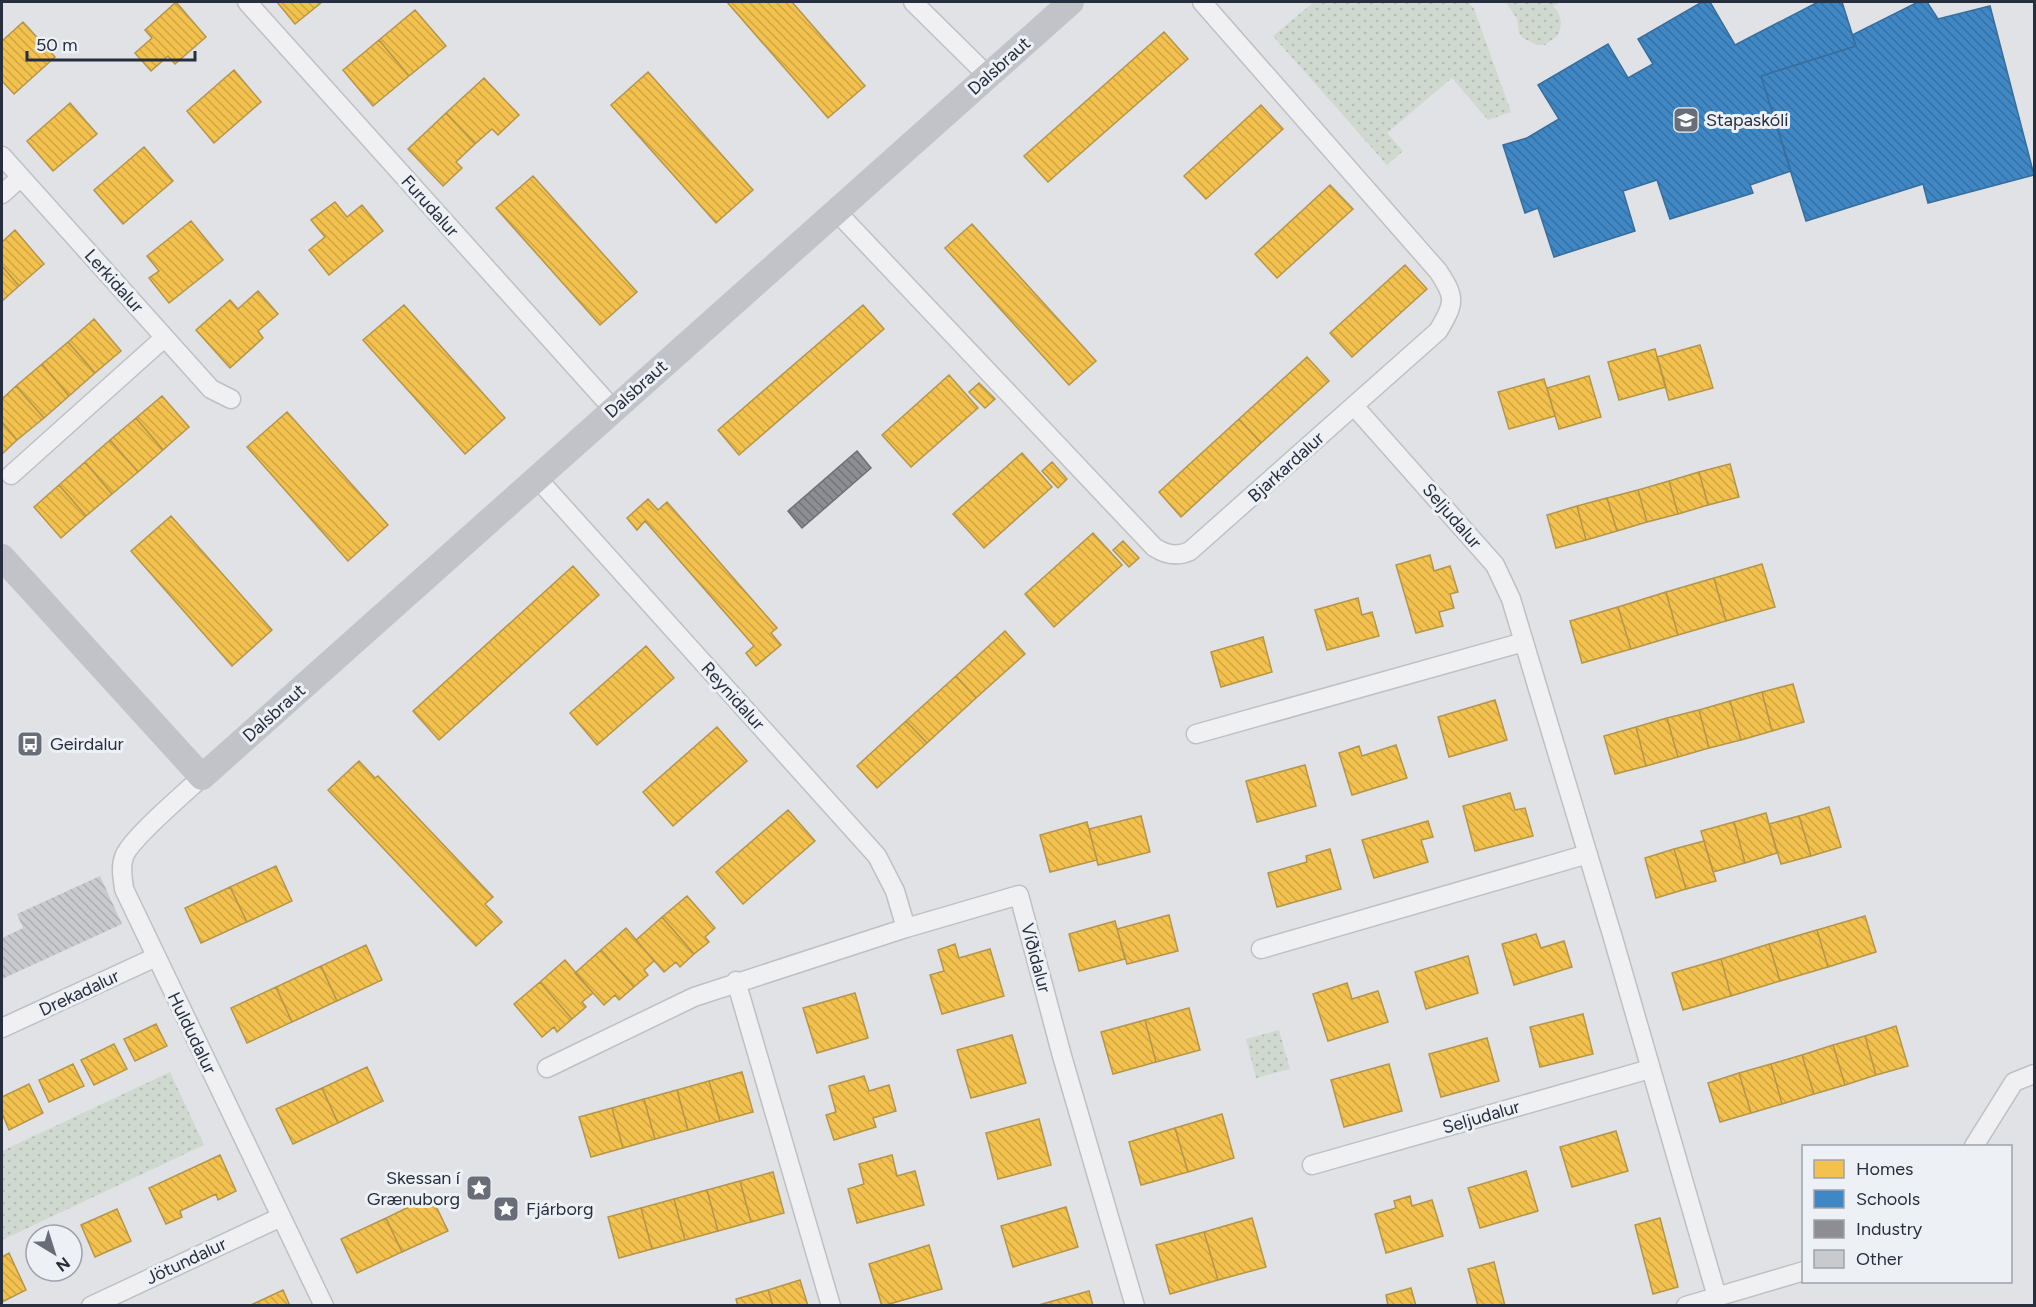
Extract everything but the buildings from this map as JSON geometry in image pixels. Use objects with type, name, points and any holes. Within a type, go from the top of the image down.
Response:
[{"type":"street","name":"Furudalur","points":[[247,2],[614,410]]},
{"type":"street","points":[[913,2],[988,76]]},
{"type":"street","name":"Dalsbraut","points":[[202,777],[1071,2]]},
{"type":"street","name":"Bjarkardalur","points":[[836,211],[1154,547],[1166,554],[1183,555],[1197,546],[1438,331],[1451,309],[1450,290],[1420,249],[1202,2]]},
{"type":"street","name":"Lerkidalur","points":[[2,156],[211,389],[231,399]]},
{"type":"street","points":[[2,195],[21,177]]},
{"type":"street","points":[[10,475],[165,338]]},
{"type":"street","name":"Seljudalur","points":[[1354,406],[1495,565],[1511,598],[1717,1297]]},
{"type":"street","name":"Reynidalur","points":[[537,478],[877,856],[894,891],[906,928]]},
{"type":"street","points":[[2,557],[202,777]]},
{"type":"street","points":[[1196,734],[1524,642]]},
{"type":"street","name":"Huldudalur","points":[[202,777],[154,822],[124,856],[122,871],[124,889],[324,1305]]},
{"type":"street","points":[[1261,949],[1588,854]]},
{"type":"street","name":"Víðidalur","points":[[547,1068],[693,997],[736,981],[1019,895],[1062,1056],[1135,1305]]},
{"type":"street","name":"Drekadalur","points":[[2,1028],[156,957]]},
{"type":"street","points":[[736,981],[831,1305]]},
{"type":"street","name":"Seljudalur","points":[[1312,1165],[1650,1069]]},
{"type":"street","points":[[1975,1145],[2014,1082],[2034,1074]]},
{"type":"street","name":"Jötundalur","points":[[91,1305],[281,1217]]},
{"type":"street","points":[[1686,1305],[1802,1271]]},
{"type":"shaded area","points":[[1314,2],[1468,2],[1474,9],[1511,112],[1488,120],[1452,78],[1387,133],[1403,151],[1387,165],[1273,36]]},
{"type":"shaded area","points":[[1506,2],[1561,2],[1553,6],[1561,20],[1557,36],[1545,45],[1537,45],[1523,38],[1519,33],[1517,19]]},
{"type":"shaded area","points":[[1279,1030],[1290,1069],[1256,1078],[1246,1039]]},
{"type":"shaded area","points":[[170,1072],[204,1145],[38,1223],[24,1223],[24,1230],[2,1240],[2,1151]]},
{"type":"place","name":"Stapaskóli","points":[[1686,120]]},
{"type":"place","name":"Geirdalur","points":[[30,744]]},
{"type":"place","name":"Skessan í Grænuborg","points":[[479,1188]]},
{"type":"place","name":"Fjárborg","points":[[506,1209]]}]
